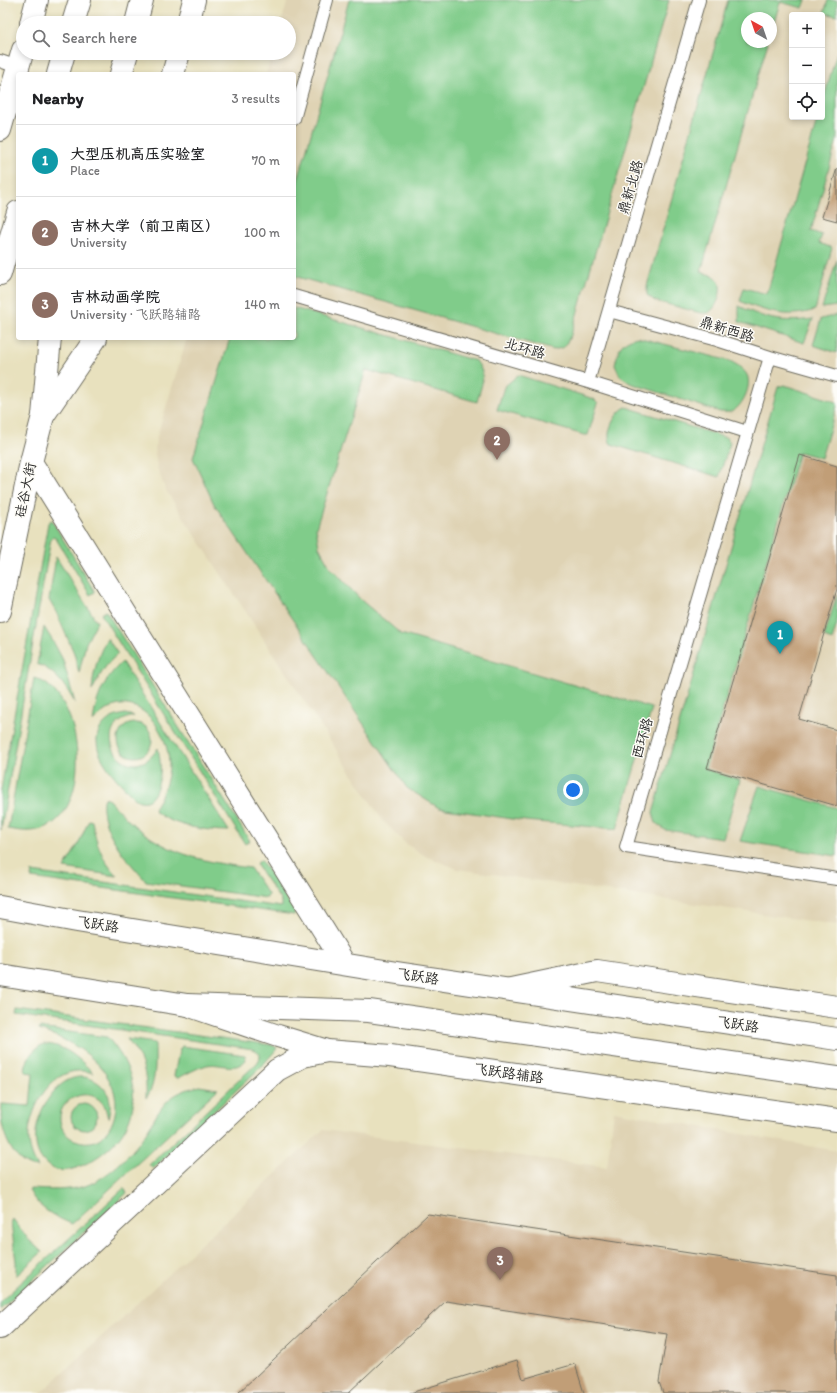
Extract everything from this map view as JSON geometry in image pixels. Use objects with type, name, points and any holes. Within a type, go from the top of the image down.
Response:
[{"type":"main road","points":[[33,16],[37,0]]},
{"type":"main road","points":[[75,16],[80,0]]},
{"type":"main road","points":[[138,16],[142,0]]},
{"type":"main road","points":[[190,16],[194,0]]},
{"type":"main road","points":[[0,130],[14,59]]},
{"type":"main road","points":[[59,72],[62,60]]},
{"type":"main road","points":[[122,72],[125,60]]},
{"type":"main road","points":[[174,72],[177,60]]},
{"type":"main road","points":[[0,274],[16,219]]},
{"type":"main road","name":"硅谷大街","points":[[0,611],[31,462],[43,416],[50,340]]},
{"type":"main road","name":"硅谷大街","points":[[43,416],[95,340]]},
{"type":"main road","points":[[31,462],[344,963]]},
{"type":"main road","name":"飞跃路","points":[[0,907],[78,921],[344,963],[837,1039]]},
{"type":"main road","points":[[511,989],[597,971],[837,1006]]},
{"type":"main road","points":[[0,975],[186,1005],[369,1011],[837,1078]]},
{"type":"main road","name":"飞跃路辅路","points":[[186,1005],[271,1034],[327,1051],[390,1056],[837,1120]]},
{"type":"main road","points":[[0,1328],[277,1070],[303,1056],[327,1051]]},
{"type":"lane","points":[[296,111],[327,0]]},
{"type":"lane","name":"鼎新北路","points":[[588,382],[699,0]]},
{"type":"lane","name":"北环路","points":[[296,297],[588,382],[747,432]]},
{"type":"lane","name":"鼎新西路","points":[[609,311],[717,340],[837,376]]},
{"type":"lane","points":[[747,432],[770,357]]},
{"type":"lane","name":"西环路","points":[[747,432],[626,848],[837,879]]},
{"type":"shaded area","points":[[288,0],[837,0],[837,925],[458,869],[427,857],[406,844],[383,821],[165,489],[157,467],[155,453],[156,440],[186,340],[296,340],[296,72],[267,72],[270,60],[296,60],[296,16],[283,16]]},
{"type":"shaded area","points":[[614,1111],[837,1151],[837,1393],[41,1393],[323,1130],[607,1167]]},
{"type":"green space","points":[[349,0],[669,0],[571,335],[564,347],[554,350],[296,277],[296,187]]},
{"type":"green space","points":[[728,0],[806,0],[803,8],[780,2],[777,12],[741,12],[741,48],[766,48],[701,272],[714,276],[718,279],[720,284],[720,295],[718,301],[708,313],[701,313],[655,301],[647,295],[647,286]]},
{"type":"green space","points":[[828,0],[837,0],[837,16],[824,12]]},
{"type":"green space","points":[[837,52],[837,140],[811,231],[822,235],[819,243],[832,248],[815,310],[795,314],[768,311],[740,301],[744,288],[767,294],[817,120],[825,120],[825,94]]},
{"type":"green space","points":[[837,260],[837,306],[822,308]]},
{"type":"green space","points":[[739,306],[775,319],[792,321],[813,319],[804,343],[739,322]]},
{"type":"green space","points":[[296,309],[476,361],[480,366],[483,376],[482,386],[477,402],[366,370],[316,528],[319,547],[330,567],[362,601],[401,634],[652,708],[617,829],[526,821],[439,808],[407,788],[214,504],[193,458],[229,340],[296,340]]},
{"type":"green space","points":[[837,315],[837,353],[813,345],[821,319]]},
{"type":"green space","points":[[637,337],[730,361],[740,367],[747,375],[748,384],[746,395],[737,408],[733,411],[720,412],[630,383],[620,376],[615,365],[623,344]]},
{"type":"green space","points":[[518,375],[594,399],[598,403],[588,435],[497,410],[504,387]]},
{"type":"green space","points":[[784,385],[837,402],[837,406],[821,458],[799,452],[705,769],[740,780],[723,838],[665,830],[656,823],[653,813],[778,387]]},
{"type":"green space","points":[[626,407],[727,438],[730,443],[719,477],[611,444],[609,433],[612,424],[619,412]]},
{"type":"green space","points":[[50,520],[95,592],[90,595],[53,536],[51,538],[1,830],[0,795],[48,523]]},
{"type":"green space","points":[[56,557],[97,622],[86,643],[79,673],[74,653],[56,612],[49,600]]},
{"type":"green space","points":[[837,595],[837,624],[832,640],[824,637]]},
{"type":"green space","points":[[106,611],[250,841],[245,844],[101,614]]},
{"type":"green space","points":[[44,627],[63,660],[75,703],[60,680],[50,671],[37,664]]},
{"type":"green space","points":[[107,638],[118,654],[106,666],[92,691],[96,664]]},
{"type":"green space","points":[[122,662],[229,831],[200,829],[179,824],[169,820],[154,810],[165,787],[169,764],[167,749],[162,734],[154,722],[144,712],[132,706],[120,705],[106,710],[93,722],[96,704],[102,689],[110,675]]},
{"type":"green space","points":[[34,678],[50,687],[63,703],[72,723],[76,746],[77,770],[73,792],[65,811],[47,827],[31,831],[20,831],[8,829]]},
{"type":"green space","points":[[125,714],[134,716],[119,722],[112,732],[112,743],[116,753],[124,761],[135,764],[147,760],[158,748],[160,764],[159,780],[154,795],[146,801],[140,801],[135,798],[117,780],[102,759],[97,744],[97,736],[105,723],[114,717]]},
{"type":"green space","points":[[135,723],[147,728],[152,740],[147,752],[135,757],[123,752],[118,740],[123,728]]},
{"type":"green space","points":[[759,786],[837,808],[837,856],[740,841]]},
{"type":"green space","points":[[106,797],[141,831],[169,848],[216,863],[250,868],[268,894],[267,898],[146,881],[123,854],[110,834],[103,812],[103,800]]},
{"type":"green space","points":[[89,820],[92,821],[95,837],[107,864],[117,876],[64,868],[78,845]]},
{"type":"green space","points":[[261,860],[295,912],[294,915],[31,878],[32,872],[281,907],[281,901],[256,864]]},
{"type":"green space","points":[[17,1010],[272,1045],[277,1048],[262,1066],[153,1169],[149,1165],[257,1063],[260,1058],[258,1051],[253,1049],[16,1015]]},
{"type":"green space","points":[[39,1028],[107,1037],[120,1053],[128,1070],[133,1087],[133,1104],[129,1120],[121,1135],[108,1149],[91,1161],[79,1167],[65,1171],[57,1170],[42,1160],[36,1145],[37,1126],[43,1107],[54,1091],[68,1080],[84,1077],[101,1085],[107,1092],[110,1100],[108,1118],[105,1107],[99,1100],[92,1096],[83,1095],[75,1097],[68,1101],[63,1108],[60,1116],[62,1128],[71,1138],[86,1142],[95,1141],[103,1136],[109,1129],[116,1111],[116,1101],[109,1079],[94,1060],[73,1045],[39,1030]]},
{"type":"green space","points":[[127,1039],[155,1043],[154,1079],[150,1092],[146,1098],[146,1080],[143,1066],[137,1053]]},
{"type":"green space","points":[[44,1044],[65,1049],[93,1073],[80,1071],[68,1073],[58,1078],[49,1086],[42,1096],[31,1119],[29,1131],[30,1150],[38,1167],[30,1166],[23,1162],[12,1149],[4,1133],[1,1115],[2,1104],[30,1106],[33,1073],[25,1072],[26,1067],[30,1055]]},
{"type":"green space","points":[[182,1046],[245,1055],[246,1060],[237,1066],[232,1067],[212,1064],[207,1065],[195,1069],[178,1078],[174,1076],[179,1051]]},
{"type":"green space","points":[[199,1086],[218,1089],[72,1224],[47,1211],[32,1196],[29,1190],[31,1189],[72,1189],[93,1183],[101,1178],[125,1159],[138,1144],[164,1104],[177,1094]]},
{"type":"green space","points":[[84,1104],[93,1108],[97,1117],[93,1126],[84,1130],[75,1126],[71,1117],[75,1108]]},
{"type":"green space","points":[[124,1188],[127,1193],[0,1310],[0,1302]]},
{"type":"green space","points":[[13,1219],[29,1240],[42,1252],[16,1276],[16,1262],[11,1223]]},
{"type":"building","points":[[837,168],[837,221],[822,217]]},
{"type":"building","points":[[800,455],[837,466],[837,589],[799,719],[837,730],[837,806],[707,768]]},
{"type":"building","points":[[428,1214],[837,1275],[837,1393],[663,1393],[659,1382],[667,1334],[446,1301],[348,1393],[238,1393]]},
{"type":"building","points":[[517,1360],[523,1379],[575,1364],[584,1393],[410,1393]]},
{"type":"place","name":"吉林大学（前卫南区）","points":[[497,460]]},
{"type":"place","name":"大型压机高压实验室","points":[[780,654]]},
{"type":"place","name":"吉林动画学院","points":[[500,1280]]}]
